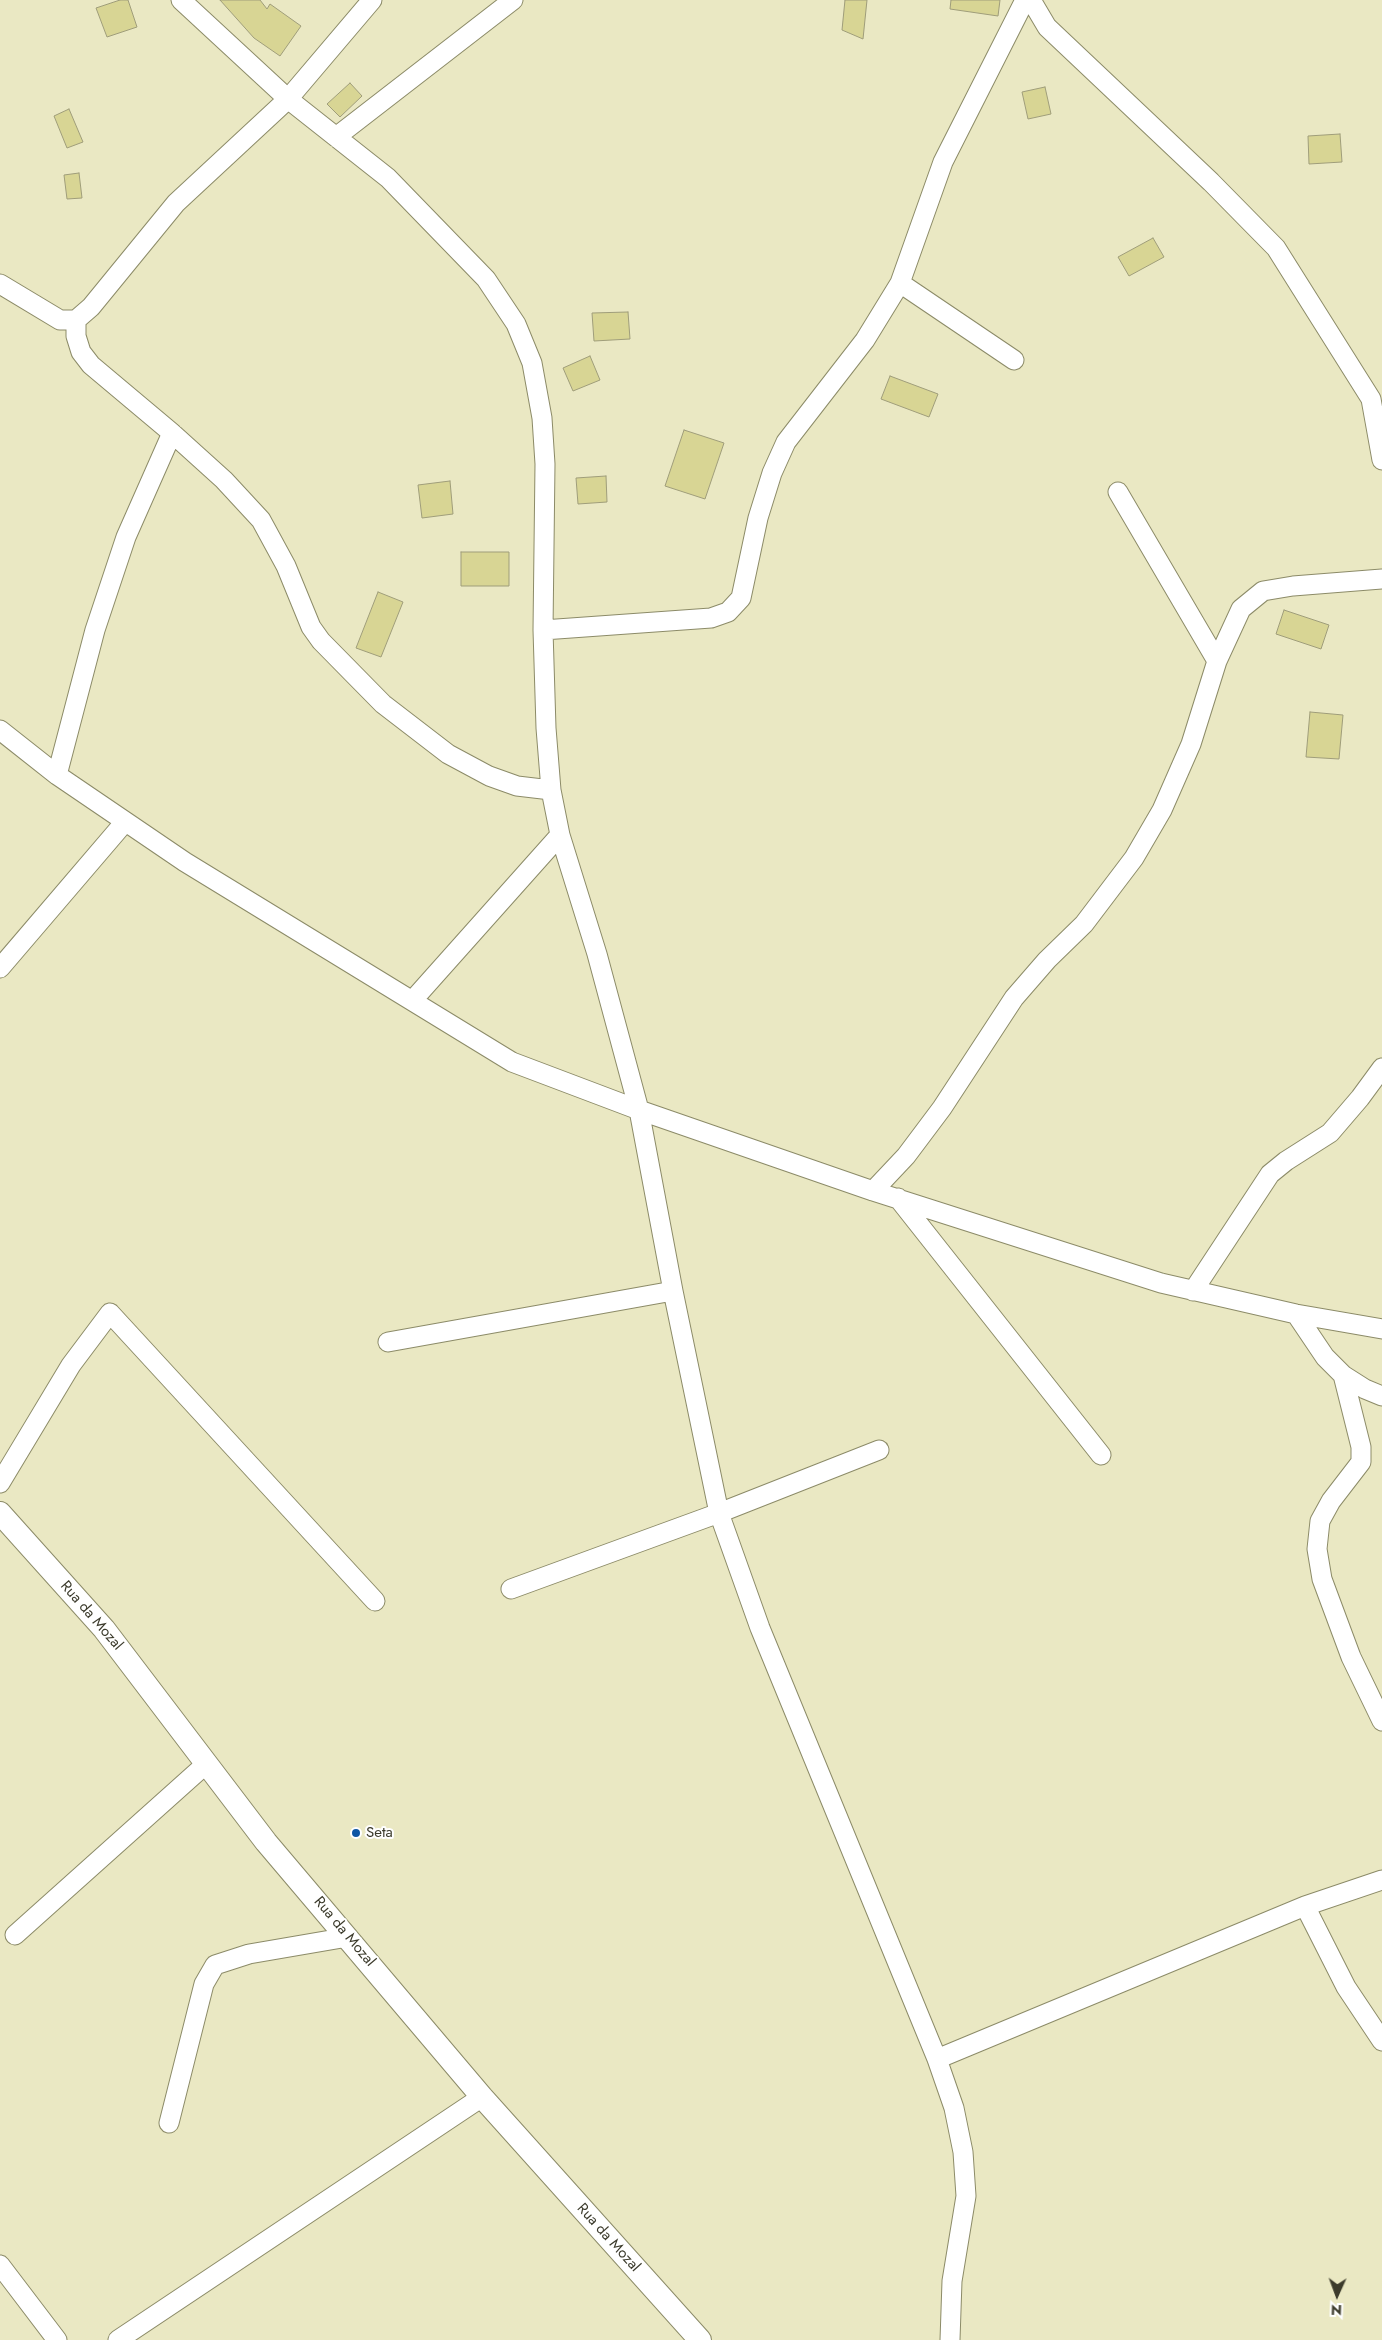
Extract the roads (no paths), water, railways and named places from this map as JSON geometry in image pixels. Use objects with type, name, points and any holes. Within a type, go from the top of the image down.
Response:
[{"type":"main road","name":"Rua da Mozal","points":[[0,1513],[104,1629],[266,1842],[348,1936],[482,2097],[700,2340]]},
{"type":"street","points":[[181,0],[288,99],[388,178],[486,279],[516,324],[532,363],[542,418],[545,464],[543,630],[546,728],[551,790],[560,835],[597,954],[639,1110],[673,1291],[719,1513],[760,1628],[937,2059],[954,2108],[963,2152],[966,2196],[952,2281],[950,2340]]},
{"type":"street","points":[[0,284],[60,320],[76,320],[91,307],[176,203],[288,99],[372,0]]},
{"type":"street","points":[[336,137],[512,0]]},
{"type":"street","points":[[543,630],[711,618],[728,612],[741,598],[758,518],[772,473],[786,442],[865,340],[900,283],[943,162],[1025,0]]},
{"type":"street","points":[[1032,0],[1047,27],[1211,182],[1276,248],[1378,410],[1382,460]]},
{"type":"street","points":[[900,283],[1014,360]]},
{"type":"street","points":[[76,320],[76,336],[81,352],[91,365],[172,433],[224,480],[260,520],[286,566],[311,627],[321,642],[383,704],[448,754],[489,776],[517,786],[551,790]]},
{"type":"street","points":[[57,775],[95,630],[126,537],[172,433]]},
{"type":"street","points":[[1118,492],[1216,661]]},
{"type":"street","points":[[873,1191],[906,1156],[942,1108],[1014,998],[1047,960],[1084,924],[1134,858],[1162,810],[1191,744],[1216,661],[1241,609],[1263,591],[1293,586],[1382,579]]},
{"type":"street","points":[[0,730],[57,775],[124,823],[512,1062],[639,1110],[873,1191],[1161,1283],[1296,1314],[1382,1329]]},
{"type":"street","points":[[0,968],[124,823]]},
{"type":"street","points":[[412,1001],[560,835]]},
{"type":"street","points":[[1193,1291],[1270,1174],[1330,1132],[1360,1098],[1382,1068]]},
{"type":"street","points":[[898,1198],[1101,1455]]},
{"type":"street","points":[[388,1342],[673,1291]]},
{"type":"street","points":[[0,1483],[71,1365],[110,1312],[375,1602]]},
{"type":"street","points":[[1296,1314],[1325,1356],[1342,1375],[1365,1389],[1382,1396]]},
{"type":"street","points":[[1342,1375],[1361,1447],[1362,1462],[1327,1508],[1320,1521],[1317,1549],[1322,1579],[1351,1657],[1382,1721]]},
{"type":"street","points":[[511,1589],[719,1513],[879,1450]]},
{"type":"street","points":[[16,1935],[206,1764]]},
{"type":"street","points":[[937,2059],[1305,1906],[1382,1880]]},
{"type":"street","points":[[1305,1906],[1346,1987],[1382,2041]]},
{"type":"street","points":[[169,2123],[204,1984],[215,1965],[250,1954],[348,1936]]},
{"type":"street","points":[[118,2340],[482,2097]]},
{"type":"street","points":[[0,2265],[57,2340]]},
{"type":"place","name":"Seta","points":[[356,1833]]}]
